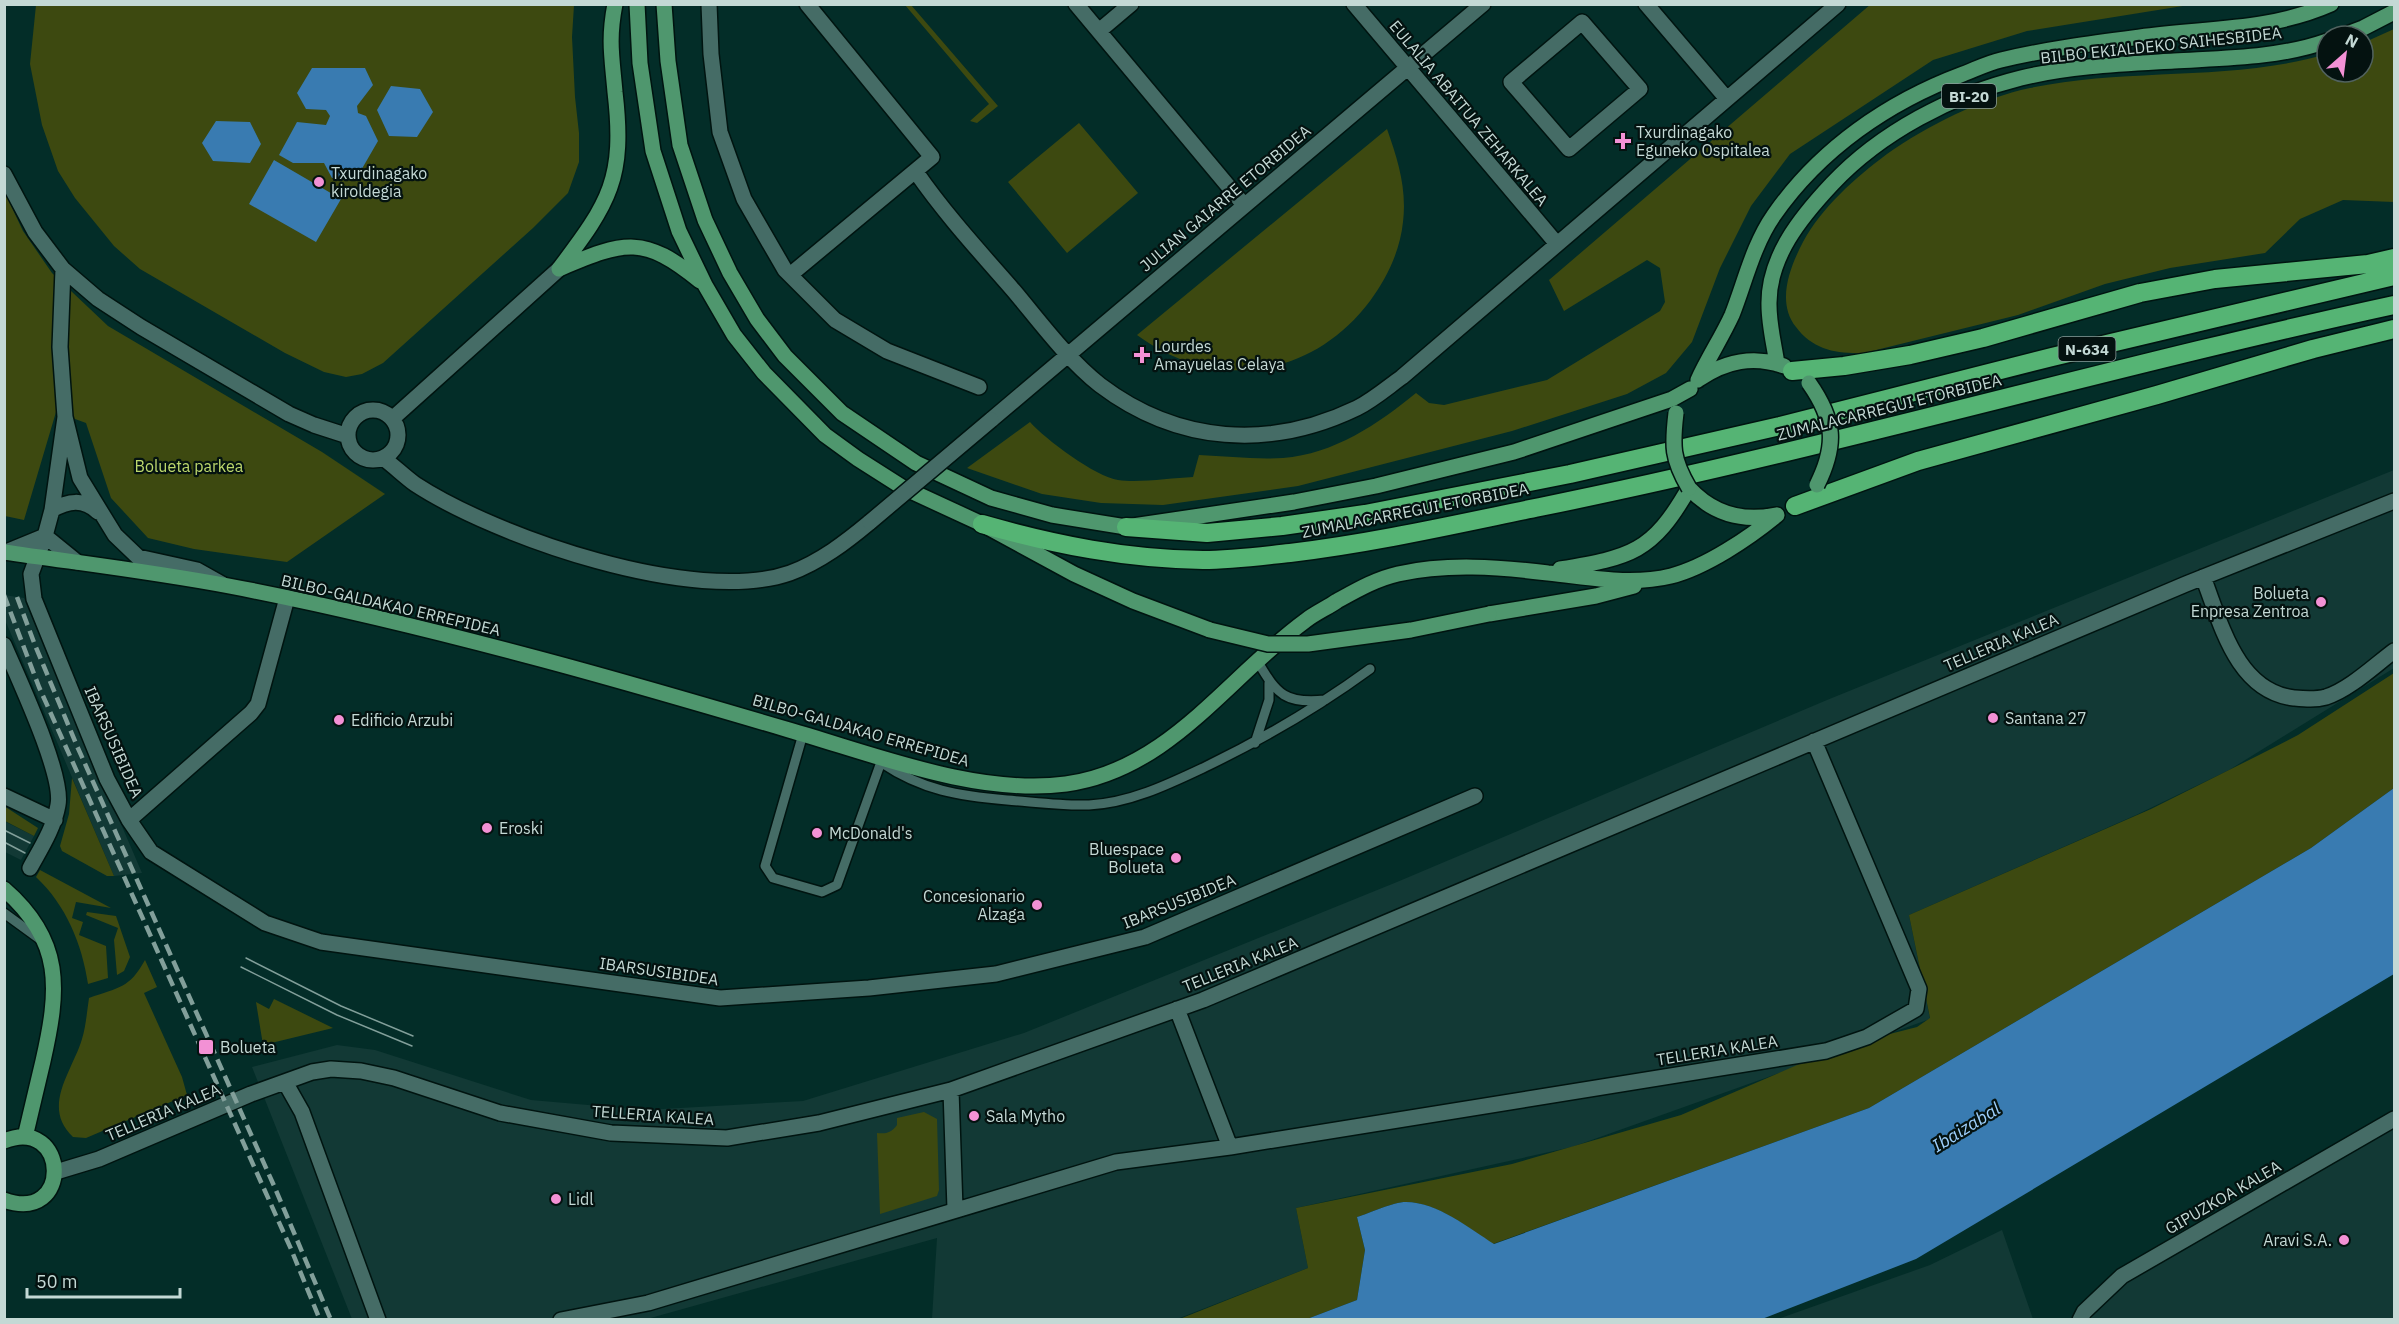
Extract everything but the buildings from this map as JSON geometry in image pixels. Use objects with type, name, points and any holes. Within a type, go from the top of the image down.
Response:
[{"type":"highway","name":"N-634","points":[[1784,367],[1844,366],[1910,355],[1983,338],[2140,293],[2216,279],[2368,264],[2394,258]]},
{"type":"highway","name":"ZUMALACARREGUI ETORBIDEA","points":[[1126,527],[1207,533],[1282,526],[1365,514],[1570,474],[1780,426],[2075,351],[2394,276]]},
{"type":"highway","name":"ZUMALACARREGUI ETORBIDEA","points":[[982,524],[1046,542],[1157,558],[1197,560],[1255,557],[1343,546],[1640,487],[1786,453],[2059,384],[2394,305]]},
{"type":"highway","points":[[1795,506],[1918,461],[2313,349],[2394,329]]},
{"type":"main road","points":[[559,269],[590,229],[605,203],[618,161],[615,92],[610,56],[611,23],[615,4]]},
{"type":"main road","name":"ZUMALACARREGUI ETORBIDEA","points":[[637,4],[640,63],[653,151],[679,231],[705,285],[734,335],[764,373],[825,435],[902,487],[982,524]]},
{"type":"main road","name":"ZUMALACARREGUI ETORBIDEA","points":[[664,4],[668,61],[680,145],[695,193],[729,273],[757,319],[785,356],[842,413],[916,463],[991,498],[1052,515],[1126,527]]},
{"type":"main road","name":"BILBO EKIALDEKO SAIHESBIDEA","points":[[1694,384],[1731,316],[1748,267],[1773,216],[1813,168],[1839,145],[1904,99],[1932,85],[1999,60],[2142,37],[2244,28],[2305,16],[2331,4]]},
{"type":"main road","points":[[2371,24],[2394,12]]},
{"type":"main road","name":"BILBO EKIALDEKO SAIHESBIDEA","points":[[1784,367],[1769,305],[1774,268],[1788,238],[1809,210],[1840,176],[1866,153],[1917,120],[1947,105],[2020,78],[2098,66],[2260,55],[2315,44]]},
{"type":"main road","points":[[559,269],[595,254],[623,246],[652,249],[674,259],[705,285]]},
{"type":"main road","points":[[1126,527],[1294,502],[1399,481],[1514,452],[1672,399],[1717,367],[1735,361],[1761,360],[1784,367],[1809,383],[1822,402],[1831,430],[1828,462],[1817,485],[1795,506],[1777,515],[1758,519],[1729,515],[1709,506],[1689,488],[1678,470],[1672,443],[1676,413],[1694,384]]},
{"type":"main road","name":"BILBO-GALDAKAO ERREPIDEA","points":[[1543,572],[1609,561],[1644,546],[1662,529],[1689,488]]},
{"type":"main road","name":"BILBO-GALDAKAO ERREPIDEA","points":[[5,552],[226,586],[362,614],[527,656],[933,771],[998,784],[1066,784],[1099,777],[1158,748],[1189,725],[1306,620],[1363,586],[1392,575],[1461,566],[1543,572],[1618,582],[1671,576],[1704,562],[1756,533],[1777,515]]},
{"type":"main road","points":[[982,524],[1074,574],[1132,602],[1209,630],[1268,644],[1308,644],[1411,630],[1596,596],[1671,576]]},
{"type":"main road","points":[[4,889],[25,907],[37,926],[52,964],[55,987],[54,1014],[25,1137]]},
{"type":"main road","points":[[4,1141],[15,1137],[35,1140],[50,1152],[56,1172],[47,1193],[38,1201],[15,1204],[4,1200]]},
{"type":"street","points":[[709,4],[711,54],[720,132],[744,199],[790,275],[835,320],[887,351],[979,387]]},
{"type":"street","points":[[790,275],[932,157],[807,4]]},
{"type":"street","points":[[1076,4],[1244,205]]},
{"type":"street","points":[[1099,31],[1131,4]]},
{"type":"street","name":"EULALIA ABAITUA ZEHARKALEA","points":[[1354,4],[1557,244]]},
{"type":"street","name":"JULIAN GAIARRE ETORBIDEA","points":[[383,458],[415,484],[463,510],[517,535],[603,562],[668,576],[741,582],[789,573],[846,543],[1483,4]]},
{"type":"street","points":[[1646,4],[1727,99]]},
{"type":"street","points":[[916,172],[933,197],[1069,355],[1101,385],[1131,405],[1162,421],[1219,434],[1274,435],[1313,427],[1359,407],[1402,377],[1838,4]]},
{"type":"street","points":[[1581,22],[1640,89],[1569,149],[1511,82],[1581,22]]},
{"type":"street","points":[[4,174],[34,232],[63,269],[98,299],[141,327],[289,414],[348,436]]},
{"type":"street","name":"BILBO-GALDAKAO ERREPIDEA","points":[[63,269],[60,347],[65,417],[80,478],[115,535],[138,557],[197,570],[226,586]]},
{"type":"street","points":[[392,419],[559,269]]},
{"type":"street","points":[[374,410],[384,412],[392,419],[396,426],[398,441],[390,454],[383,458],[369,460],[352,449],[348,436],[350,425],[355,417],[364,411],[374,410]]},
{"type":"street","name":"IBARSUSIBIDEA","points":[[65,417],[52,510],[31,574],[34,599],[107,779],[129,820],[151,852],[265,923],[321,942],[720,998],[869,988],[996,974],[1145,937],[1475,796]]},
{"type":"street","name":"TELLERIA KALEA","points":[[56,1172],[99,1159],[188,1120],[285,1082],[312,1072],[331,1069],[361,1071],[394,1078],[500,1113],[610,1133],[727,1138],[819,1123],[951,1090],[1177,1009],[2203,577],[2394,501]]},
{"type":"street","points":[[52,510],[66,502],[83,502],[90,505],[105,521]]},
{"type":"street","points":[[5,552],[45,536],[77,562]]},
{"type":"street","points":[[2203,577],[2233,652],[2245,671],[2263,687],[2285,697],[2308,700],[2326,697],[2339,691],[2394,651]]},
{"type":"street","points":[[129,820],[251,713],[258,704],[287,598]]},
{"type":"street","points":[[4,645],[56,774],[59,802],[53,825],[30,868]]},
{"type":"street","name":"TELLERIA KALEA","points":[[561,1320],[648,1303],[1116,1162],[1230,1147],[1826,1051],[1867,1037],[1916,1009],[1919,989],[1814,741]]},
{"type":"street","points":[[4,796],[53,825]]},
{"type":"street","name":"TELLERIA KALEA","points":[[1177,1009],[1230,1147]]},
{"type":"street","points":[[285,1082],[302,1112],[378,1320]]},
{"type":"street","points":[[951,1090],[955,1209]]},
{"type":"street","name":"GIPUZKOA KALEA","points":[[2080,1320],[2084,1312],[2122,1276],[2394,1119]]},
{"type":"lane","points":[[1258,662],[1269,683],[1284,697],[1309,702],[1328,700]]},
{"type":"lane","points":[[865,752],[903,777],[951,794],[1090,805],[1150,792],[1255,743],[1328,700],[1370,669]]},
{"type":"lane","points":[[1255,743],[1269,700],[1269,683]]},
{"type":"lane","points":[[803,734],[765,866],[773,878],[822,892],[837,885],[881,762]]},
{"type":"lane","points":[[4,913],[45,943]]},
{"type":"shaded area","points":[[2394,470],[2394,668],[2229,770],[2136,815],[1909,915],[1930,1019],[1572,1147],[1296,1208],[1308,1268],[1177,1319],[932,1319],[937,1238],[647,1319],[352,1319],[252,1067],[337,1045],[375,1050],[531,1100],[645,1110],[803,1101],[1024,1033],[1397,882],[1827,700]]},
{"type":"shaded area","points":[[4,595],[24,598],[142,873],[114,876],[5,620]]},
{"type":"shaded area","points":[[4,821],[34,836],[21,860],[5,852]]},
{"type":"shaded area","points":[[2394,1119],[2394,1319],[2080,1320],[2103,1293]]},
{"type":"shaded area","points":[[2002,1230],[2033,1319],[1778,1319],[1930,1265]]},
{"type":"green space","points":[[1871,4],[2189,5],[2027,31],[1933,60],[1790,154],[1751,206],[1720,268],[1692,342],[1666,373],[1627,394],[1512,431],[1298,486],[1163,505],[1101,503],[1042,494],[967,468],[1030,422],[1071,456],[1109,477],[1135,481],[1193,477],[1199,455],[1283,458],[1320,451],[1371,426],[1416,393],[1429,403],[1444,405],[1547,380],[1660,311],[1665,302],[1660,268],[1647,260],[1564,311],[1549,280]]},
{"type":"green space","name":"Txurdinagako kiroldegia","points":[[36,5],[574,5],[572,37],[579,162],[568,193],[533,228],[383,363],[362,374],[346,377],[324,372],[285,353],[140,269],[114,246],[75,198],[58,171],[42,125],[30,64]]},
{"type":"green space","points":[[905,5],[911,5],[998,106],[977,123],[970,121],[989,104]]},
{"type":"green space","points":[[2394,29],[2394,202],[2343,200],[2300,219],[2265,253],[2170,268],[2105,284],[2018,315],[1864,353],[1844,353],[1818,346],[1803,335],[1790,317],[1786,296],[1790,273],[1803,242],[1819,217],[1852,183],[1887,154],[1919,133],[1956,114],[2012,93],[2067,82],[2217,72],[2291,63],[2315,57],[2315,84],[2375,84],[2375,38]]},
{"type":"green space","points":[[1079,123],[1138,193],[1067,253],[1008,182]]},
{"type":"green space","points":[[1387,129],[1403,186],[1404,210],[1401,233],[1396,254],[1382,283],[1370,301],[1347,327],[1320,347],[1291,361],[1261,369],[1230,370],[1198,365],[1167,353],[1137,335]]},
{"type":"green space","name":"Bolueta parkea","points":[[4,191],[23,231],[52,273],[108,326],[322,452],[385,494],[287,562],[194,549],[148,538],[111,498],[86,423],[56,412],[24,520],[5,516]]},
{"type":"green space","points":[[2394,673],[2394,788],[2311,848],[1869,1108],[1493,1244],[1440,1211],[1417,1203],[1401,1202],[1357,1217],[1365,1250],[1357,1300],[1307,1319],[1177,1320],[1308,1268],[1296,1208],[1512,1164],[1681,1115],[1839,1047],[1917,1027],[1930,1018],[1909,915],[2151,809],[2298,735]]},
{"type":"green space","points":[[72,778],[114,876],[107,876],[62,851],[60,846],[69,814]]},
{"type":"green space","points":[[4,806],[38,828],[34,836],[5,821]]},
{"type":"green space","points":[[40,870],[111,908],[76,902],[72,918],[83,922],[79,935],[106,946],[108,978],[88,984],[77,940],[56,900],[36,877]]},
{"type":"green space","points":[[87,912],[116,916],[130,957],[124,971],[117,975],[114,940],[118,928],[86,915]]},
{"type":"green space","points":[[145,960],[157,987],[144,993],[182,1077],[187,1095],[86,1138],[73,1137],[64,1126],[59,1102],[66,1077],[82,1039],[89,998],[116,989],[128,982]]},
{"type":"green space","points":[[274,999],[333,1028],[263,1045],[256,1002],[269,1009]]},
{"type":"green space","points":[[924,1112],[937,1119],[939,1190],[937,1196],[880,1214],[877,1133],[893,1130],[897,1125],[897,1118]]},
{"type":"water","points":[[312,68],[365,68],[373,85],[357,106],[358,113],[366,116],[378,141],[356,179],[332,178],[324,163],[293,163],[279,155],[297,122],[326,125],[330,116],[326,110],[306,109],[297,93]]},
{"type":"water","points":[[391,86],[420,89],[433,112],[417,137],[389,136],[377,110]]},
{"type":"water","points":[[216,121],[250,122],[261,144],[250,163],[213,161],[202,143]]},
{"type":"water","points":[[274,160],[341,199],[316,242],[249,204]]},
{"type":"water","name":"Ibaizabal","points":[[2394,788],[2394,974],[1916,1259],[1762,1319],[1307,1319],[1357,1300],[1365,1250],[1357,1217],[1395,1204],[1418,1203],[1441,1211],[1494,1244],[1869,1108],[2311,848]]},
{"type":"tram line","points":[[4,830],[30,843]]},
{"type":"tram line","points":[[4,842],[25,853]]},
{"type":"tram line","points":[[246,958],[341,1006],[413,1036]]},
{"type":"tram line","points":[[241,967],[337,1015],[412,1046]]},
{"type":"railway","points":[[4,595],[39,687],[291,1249],[320,1320]]},
{"type":"railway","points":[[17,597],[77,746],[275,1188],[331,1320]]},
{"type":"place","name":"Txurdinagako Eguneko Ospitalea","points":[[1623,141]]},
{"type":"place","name":"Txurdinagako kiroldegia","points":[[319,182]]},
{"type":"place","name":"Lourdes Amayuelas Celaya","points":[[1142,355]]},
{"type":"place","name":"Bolueta Enpresa Zentroa","points":[[2321,602]]},
{"type":"place","name":"Santana 27","points":[[1993,718]]},
{"type":"place","name":"Edificio Arzubi","points":[[339,720]]},
{"type":"place","name":"Eroski","points":[[487,828]]},
{"type":"place","name":"McDonald's","points":[[817,833]]},
{"type":"place","name":"Bluespace Bolueta","points":[[1176,858]]},
{"type":"place","name":"Concesionario Alzaga","points":[[1037,905]]},
{"type":"place","name":"Bolueta","points":[[206,1047]]},
{"type":"place","name":"Sala Mytho","points":[[974,1116]]},
{"type":"place","name":"Lidl","points":[[556,1199]]},
{"type":"place","name":"Aravi S.A.","points":[[2344,1240]]}]
